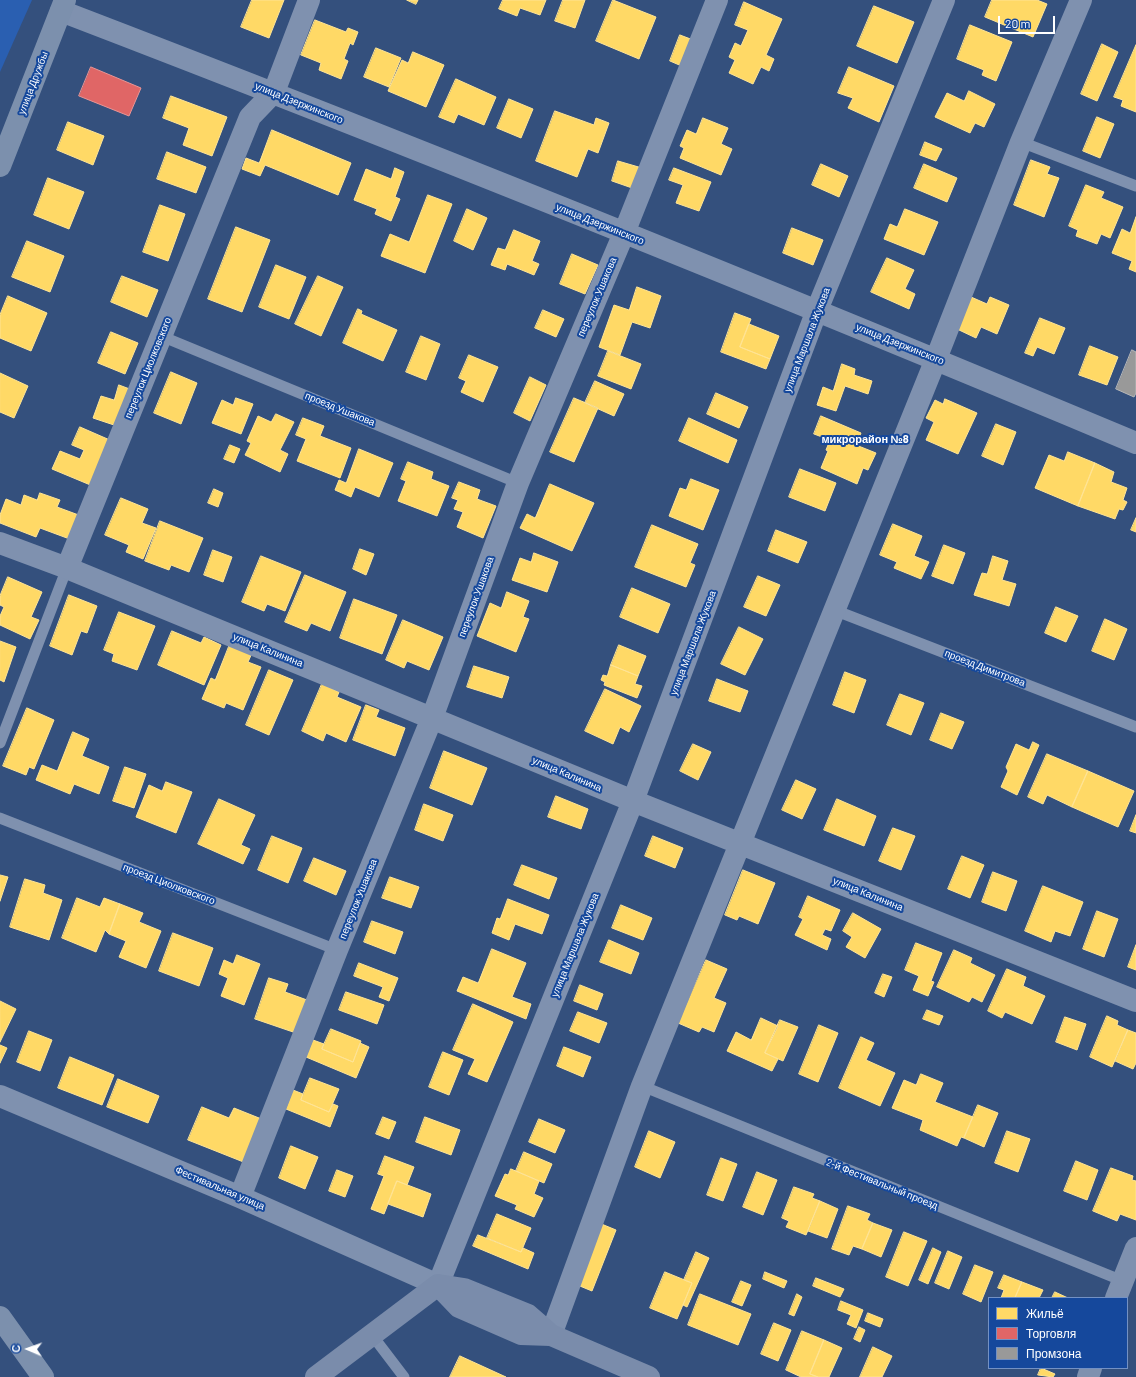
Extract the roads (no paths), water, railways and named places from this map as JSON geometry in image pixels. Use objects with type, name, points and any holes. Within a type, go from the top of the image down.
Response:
[{"type":"main road","name":"улица Дружбы","points":[[0,166],[63,5]]},
{"type":"main road","points":[[0,1317],[43,1377]]},
{"type":"street","name":"переулок Циолковского","points":[[67,568],[250,117],[274,92],[309,0]]},
{"type":"street","name":"переулок Ушакова","points":[[240,1197],[337,950],[432,718],[518,483],[624,233],[717,0]]},
{"type":"street","name":"улица Маршала Жукова","points":[[438,1284],[633,801],[818,310],[944,0]]},
{"type":"street","points":[[551,1335],[642,1086],[936,359],[1021,142],[1081,0]]},
{"type":"street","name":"улица Дзержинского","points":[[63,5],[274,92],[818,310],[1136,442]]},
{"type":"street","name":"улица Калинина","points":[[0,543],[67,568],[633,801],[1136,1002]]},
{"type":"street","name":"Фестивальная улица","points":[[0,1096],[240,1197],[438,1284],[459,1307],[521,1334],[551,1335],[649,1377]]},
{"type":"street","points":[[1119,1290],[1136,1248]]},
{"type":"street","points":[[316,1377],[438,1284]]},
{"type":"lane","points":[[1021,142],[1136,186]]},
{"type":"lane","name":"проезд Ушакова","points":[[161,336],[518,483]]},
{"type":"lane","name":"переулок Циолковского","points":[[0,743],[67,568]]},
{"type":"lane","name":"проезд Димитрова","points":[[834,610],[1136,726]]},
{"type":"lane","name":"проезд Циолковского","points":[[0,818],[337,950]]},
{"type":"lane","name":"2-й Фестивальный проезд","points":[[642,1086],[1119,1290]]},
{"type":"lane","points":[[372,1335],[404,1377]]},
{"type":"district","name":"микрорайон №8","points":[[865,439]]}]
